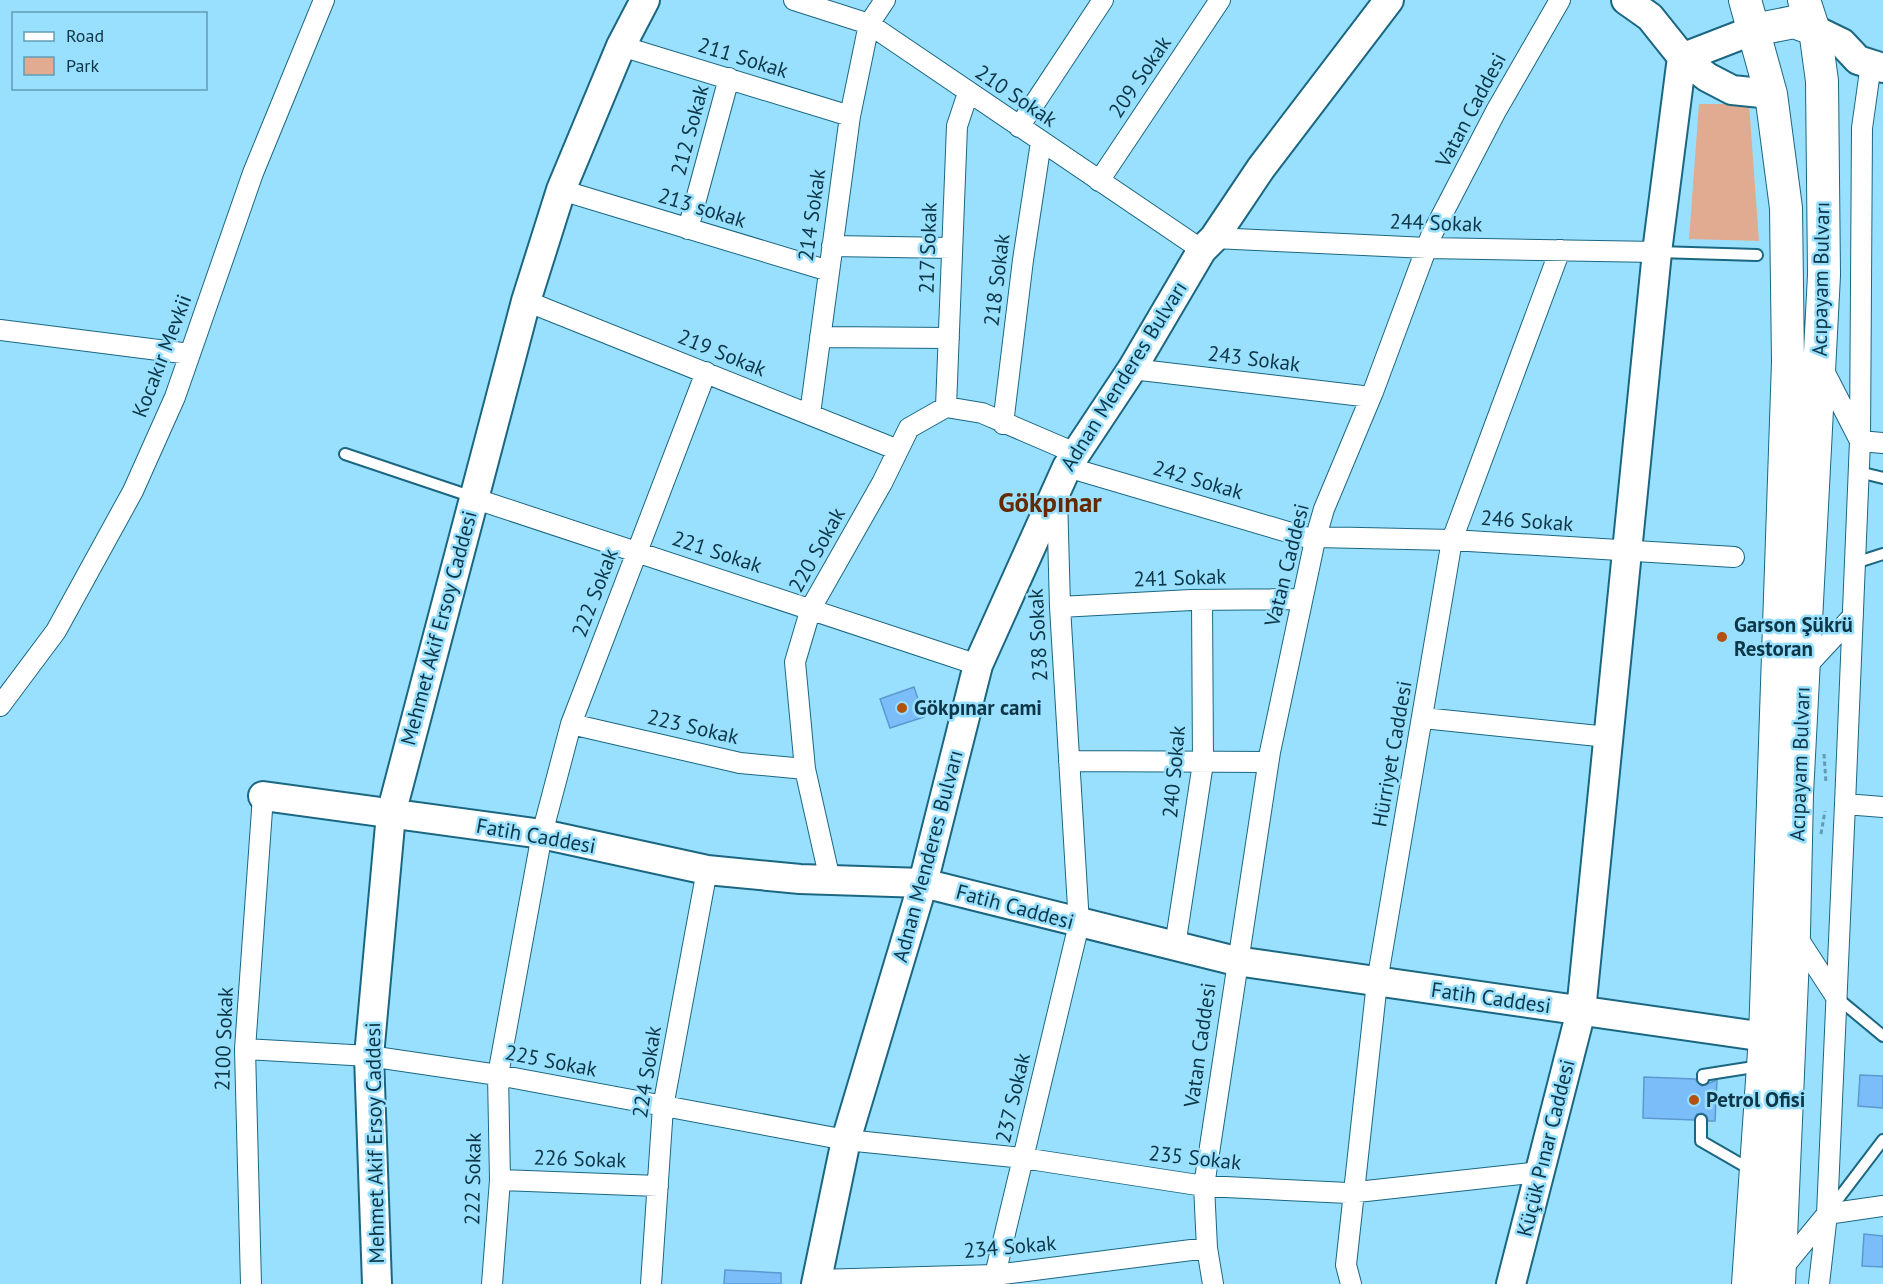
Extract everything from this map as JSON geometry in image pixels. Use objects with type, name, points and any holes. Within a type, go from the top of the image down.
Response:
[{"type":"main road","name":"Acıpayam Bulvarı","points":[[1745,0],[1771,94],[1786,208],[1788,362],[1764,1051],[1748,1284]]},
{"type":"main road","name":"Acıpayam Bulvarı","points":[[1780,1277],[1804,669],[1824,275],[1822,81],[1813,29],[1804,0]]},
{"type":"main road","points":[[1754,30],[1794,22],[1813,29]]},
{"type":"main road","points":[[1771,94],[1794,91],[1822,81]]},
{"type":"street","name":"Kocakır Mevkii","points":[[0,706],[56,631],[134,491],[175,397],[253,173],[324,0]]},
{"type":"street","name":"Mehmet Akif Ersoy Caddesi","points":[[377,1284],[369,1056],[391,814],[526,301],[561,190],[621,46],[645,0]]},
{"type":"street","name":"210 Sokak","points":[[794,0],[869,24],[1099,181],[1208,244]]},
{"type":"street","points":[[869,24],[885,0]]},
{"type":"street","points":[[1019,127],[1103,0]]},
{"type":"street","name":"209 Sokak","points":[[1099,181],[1220,0]]},
{"type":"street","name":"Adnan Menderes Bulvarı","points":[[817,1282],[846,1140],[923,883],[978,665],[1066,469],[1132,369],[1208,244],[1261,168],[1389,0]]},
{"type":"street","name":"Vatan Caddesi","points":[[1213,1284],[1207,1248],[1204,1186],[1236,961],[1268,762],[1315,538],[1324,509],[1371,397],[1427,248],[1496,111],[1560,0]]},
{"type":"street","points":[[1626,0],[1650,18],[1683,57],[1707,77],[1732,90],[1771,94]]},
{"type":"street","name":"214 Sokak","points":[[810,414],[850,116],[869,24]]},
{"type":"street","points":[[1813,29],[1842,43],[1871,64]]},
{"type":"street","points":[[1683,57],[1754,30]]},
{"type":"street","name":"211 Sokak","points":[[621,46],[850,116]]},
{"type":"street","name":"Küçük Pınar Caddesi","points":[[1511,1284],[1581,1011],[1657,252],[1683,57]]},
{"type":"street","points":[[1822,81],[1845,71],[1871,64]]},
{"type":"street","points":[[1819,1284],[1827,1214],[1845,804],[1860,441],[1863,128],[1871,64]]},
{"type":"street","name":"212 Sokak","points":[[688,228],[729,78]]},
{"type":"street","name":"217 Sokak","points":[[946,408],[957,126],[968,93]]},
{"type":"street","name":"218 Sokak","points":[[1003,424],[1023,260],[1041,142]]},
{"type":"street","name":"213 sokak","points":[[561,190],[829,271]]},
{"type":"street","name":"244 Sokak","points":[[1208,244],[1657,252]]},
{"type":"street","points":[[832,246],[952,248]]},
{"type":"street","name":"Hürriyet Caddesi","points":[[1351,1284],[1346,1265],[1377,982],[1452,540],[1560,250]]},
{"type":"street","name":"219 Sokak","points":[[526,301],[898,450]]},
{"type":"street","points":[[0,330],[190,354]]},
{"type":"street","points":[[820,337],[949,338]]},
{"type":"street","points":[[1820,364],[1860,441]]},
{"type":"street","name":"243 Sokak","points":[[1132,369],[1371,397]]},
{"type":"street","name":"222 Sokak","points":[[492,1284],[500,1180],[498,1075],[542,834],[571,724],[706,372]]},
{"type":"street","points":[[946,408],[982,413],[1003,424],[1066,469]]},
{"type":"street","name":"220 Sokak","points":[[830,880],[805,769],[795,662],[811,608],[909,428],[946,408]]},
{"type":"street","points":[[1860,441],[1883,443]]},
{"type":"street","name":"242 Sokak","points":[[1066,469],[1315,538]]},
{"type":"street","name":"238 Sokak","points":[[1066,469],[1060,607],[1079,924]]},
{"type":"street","name":"221 Sokak","points":[[473,498],[978,665]]},
{"type":"street","name":"246 Sokak","points":[[1315,538],[1452,540],[1734,557]]},
{"type":"street","name":"241 Sokak","points":[[1060,607],[1202,600],[1302,599]]},
{"type":"street","name":"240 Sokak","points":[[1175,946],[1203,763],[1202,600]]},
{"type":"street","points":[[1804,669],[1853,616]]},
{"type":"street","points":[[1423,718],[1608,737]]},
{"type":"street","name":"223 Sokak","points":[[571,724],[740,763],[805,769]]},
{"type":"street","points":[[1069,761],[1268,762]]},
{"type":"street","name":"Fatih Caddesi","points":[[263,796],[542,834],[707,870],[830,880],[923,883],[1079,924],[1236,961],[1581,1011],[1764,1051]]},
{"type":"street","name":"2100 Sokak","points":[[251,1284],[245,1049],[263,796]]},
{"type":"street","points":[[1845,804],[1883,807]]},
{"type":"street","name":"224 Sokak","points":[[651,1284],[663,1107],[707,870]]},
{"type":"street","name":"237 Sokak","points":[[996,1280],[1079,924]]},
{"type":"street","points":[[1794,933],[1836,998]]},
{"type":"street","name":"225 Sokak","points":[[245,1049],[369,1056],[498,1075],[846,1140]]},
{"type":"street","name":"235 Sokak","points":[[846,1140],[1023,1158],[1204,1186],[1354,1192],[1540,1172]]},
{"type":"street","name":"226 Sokak","points":[[500,1180],[658,1186]]},
{"type":"street","points":[[1780,1277],[1827,1214],[1883,1206]]},
{"type":"street","name":"234 Sokak","points":[[817,1282],[996,1280],[1207,1248]]},
{"type":"lane","points":[[1657,252],[1757,255]]},
{"type":"lane","points":[[345,453],[473,498]]},
{"type":"lane","points":[[1859,472],[1883,478]]},
{"type":"lane","points":[[1855,563],[1883,554]]},
{"type":"lane","points":[[1836,998],[1883,1036]]},
{"type":"lane","points":[[1703,1079],[1703,1075],[1764,1051]]},
{"type":"lane","points":[[1701,1120],[1701,1141],[1756,1174]]},
{"type":"lane","points":[[1827,1214],[1883,1140]]},
{"type":"green space","points":[[1699,104],[1749,104],[1759,241],[1689,239]]},
{"type":"building","name":"Gökpınar cami","points":[[914,687],[924,717],[890,728],[880,699]]},
{"type":"building","points":[[1860,1075],[1883,1076],[1883,1108],[1858,1106]]},
{"type":"building","points":[[1644,1077],[1695,1079],[1702,1086],[1717,1080],[1715,1121],[1708,1121],[1707,1116],[1702,1113],[1697,1114],[1694,1120],[1643,1118]]},
{"type":"building","points":[[1864,1234],[1883,1236],[1883,1267],[1862,1266]]},
{"type":"building","points":[[725,1270],[781,1273],[781,1284],[724,1284]]},
{"type":"place","name":"Garson Şükrü Restoran","points":[[1722,637]]},
{"type":"place","name":"Gökpınar cami","points":[[902,708]]},
{"type":"place","name":"Petrol Ofisi","points":[[1694,1100]]},
{"type":"district","name":"Gökpınar","points":[[1050,503]]}]
